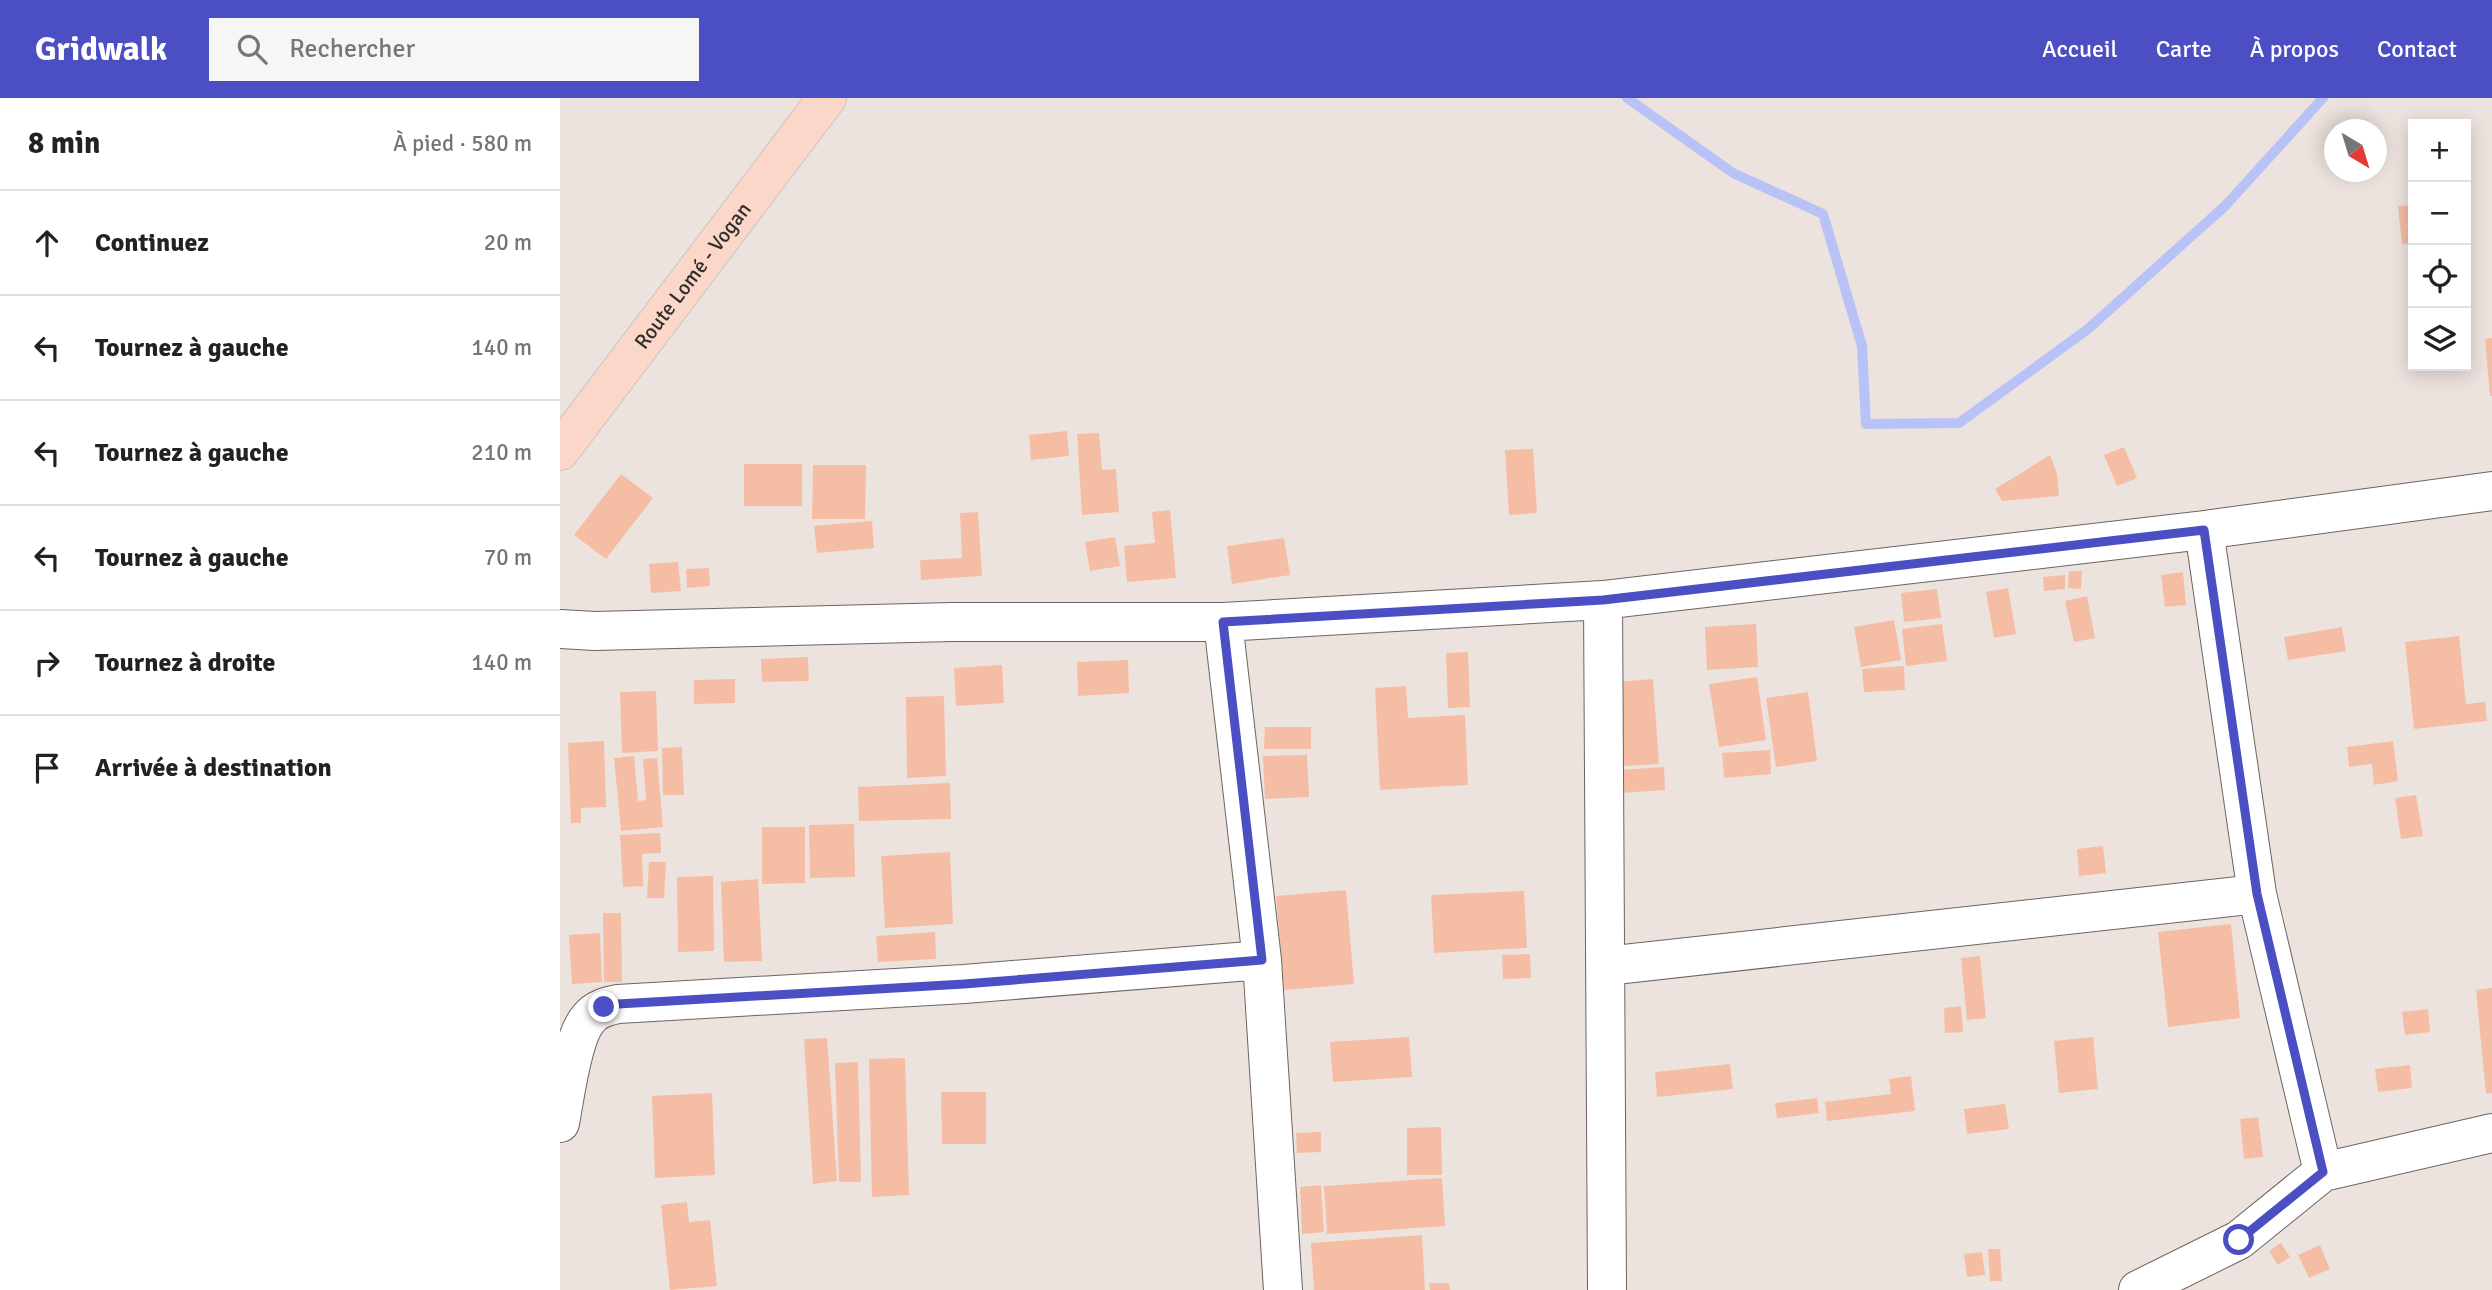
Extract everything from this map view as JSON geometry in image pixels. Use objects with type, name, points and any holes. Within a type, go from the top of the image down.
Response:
[{"type":"main road","name":"Route Lomé - Vogan","points":[[560,451],[827,98]]},
{"type":"street","points":[[560,629],[595,631],[952,622],[1223,622],[1603,600],[2204,530],[2492,492]]},
{"type":"street","points":[[2204,530],[2257,894],[2323,1172]]},
{"type":"street","points":[[1603,600],[1607,1290]]},
{"type":"street","points":[[1223,622],[1262,960],[1283,1290]]},
{"type":"street","points":[[1606,966],[2257,894]]},
{"type":"street","points":[[560,1123],[582,1028],[589,1017],[604,1007],[618,1004],[964,984],[1262,960]]},
{"type":"street","points":[[2138,1290],[2239,1240],[2323,1172],[2492,1133]]},
{"type":"building","points":[[2408,205],[2408,243],[2402,244],[2398,206]]},
{"type":"building","points":[[2492,338],[2492,396],[2490,396],[2485,339]]},
{"type":"building","points":[[1067,431],[1069,456],[1031,460],[1029,435]]},
{"type":"building","points":[[1099,433],[1102,470],[1116,469],[1119,512],[1082,515],[1077,434]]},
{"type":"building","points":[[2124,447],[2137,478],[2117,486],[2104,455]]},
{"type":"building","points":[[1533,449],[1537,513],[1509,515],[1505,450]]},
{"type":"building","points":[[2050,455],[2057,474],[2059,496],[2002,501],[1995,489]]},
{"type":"building","points":[[744,464],[802,464],[802,506],[744,506]]},
{"type":"building","points":[[813,465],[866,465],[865,519],[812,519]]},
{"type":"building","points":[[621,474],[653,498],[606,559],[574,535]]},
{"type":"building","points":[[1170,510],[1176,578],[1127,582],[1124,546],[1155,543],[1152,512]]},
{"type":"building","points":[[978,512],[982,576],[921,580],[920,560],[962,558],[960,513]]},
{"type":"building","points":[[872,521],[874,548],[817,553],[814,526]]},
{"type":"building","points":[[1115,537],[1120,566],[1090,571],[1085,542]]},
{"type":"building","points":[[1284,538],[1290,575],[1232,584],[1227,546]]},
{"type":"building","points":[[678,562],[681,591],[651,593],[649,564]]},
{"type":"building","points":[[709,568],[710,586],[687,588],[686,569]]},
{"type":"building","points":[[2069,571],[2082,571],[2081,589],[2068,588]]},
{"type":"building","points":[[2183,572],[2186,605],[2165,607],[2161,575]]},
{"type":"building","points":[[2065,575],[2065,589],[2044,591],[2043,577]]},
{"type":"building","points":[[2008,588],[2016,634],[1994,638],[1986,592]]},
{"type":"building","points":[[1937,589],[1941,618],[1904,622],[1901,593]]},
{"type":"building","points":[[2087,596],[2095,638],[2074,642],[2065,601]]},
{"type":"building","points":[[1894,620],[1901,660],[1861,667],[1854,627]]},
{"type":"building","points":[[1756,624],[1758,667],[1707,670],[1705,627]]},
{"type":"building","points":[[1942,624],[1947,661],[1906,666],[1902,629]]},
{"type":"building","points":[[2342,627],[2346,651],[2288,660],[2284,637]]},
{"type":"building","points":[[2459,636],[2466,704],[2485,702],[2487,721],[2414,729],[2405,642]]},
{"type":"building","points":[[1468,652],[1470,707],[1448,708],[1446,653]]},
{"type":"building","points":[[808,657],[809,681],[762,682],[761,659]]},
{"type":"building","points":[[1128,660],[1129,693],[1078,696],[1077,662]]},
{"type":"building","points":[[1002,665],[1004,703],[956,706],[954,668]]},
{"type":"building","points":[[1904,666],[1905,690],[1864,692],[1862,669]]},
{"type":"building","points":[[1757,677],[1766,740],[1719,747],[1709,684]]},
{"type":"building","points":[[735,679],[735,703],[694,704],[694,680]]},
{"type":"building","points":[[1653,679],[1659,764],[1622,766],[1616,682]]},
{"type":"building","points":[[1406,686],[1408,718],[1465,715],[1468,785],[1380,790],[1375,688]]},
{"type":"building","points":[[656,691],[658,751],[622,753],[620,692]]},
{"type":"building","points":[[1808,692],[1817,761],[1776,767],[1766,698]]},
{"type":"building","points":[[944,696],[946,776],[907,778],[906,697]]},
{"type":"building","points":[[1265,727],[1311,727],[1311,749],[1264,749]]},
{"type":"building","points":[[604,741],[606,807],[581,808],[581,823],[571,823],[568,743]]},
{"type":"building","points":[[2393,741],[2398,781],[2374,785],[2372,764],[2349,767],[2347,747]]},
{"type":"building","points":[[682,747],[684,795],[663,795],[662,748]]},
{"type":"building","points":[[1770,750],[1771,774],[1724,778],[1722,753]]},
{"type":"building","points":[[1307,755],[1309,797],[1265,799],[1263,756]]},
{"type":"building","points":[[634,756],[638,801],[646,800],[643,759],[657,758],[663,827],[621,831],[614,758]]},
{"type":"building","points":[[1664,767],[1665,790],[1620,793],[1619,770]]},
{"type":"building","points":[[950,783],[951,819],[859,821],[858,787]]},
{"type":"building","points":[[2416,795],[2423,836],[2401,839],[2395,798]]},
{"type":"building","points":[[854,824],[855,877],[810,878],[809,825]]},
{"type":"building","points":[[762,827],[805,827],[805,883],[762,884]]},
{"type":"building","points":[[660,833],[661,853],[642,854],[643,886],[623,887],[620,835]]},
{"type":"building","points":[[2103,846],[2106,873],[2079,876],[2077,849]]},
{"type":"building","points":[[950,852],[953,924],[885,928],[881,856]]},
{"type":"building","points":[[649,862],[666,862],[664,898],[647,898]]},
{"type":"building","points":[[713,876],[714,951],[678,952],[677,877]]},
{"type":"building","points":[[758,879],[762,961],[724,962],[721,882]]},
{"type":"building","points":[[1346,890],[1354,984],[1284,990],[1276,896]]},
{"type":"building","points":[[1524,891],[1527,948],[1434,953],[1431,895]]},
{"type":"building","points":[[603,913],[621,913],[622,982],[604,982]]},
{"type":"building","points":[[2231,924],[2240,1018],[2168,1027],[2158,932]]},
{"type":"building","points":[[935,932],[936,959],[878,962],[876,936]]},
{"type":"building","points":[[600,933],[602,982],[572,984],[569,935]]},
{"type":"building","points":[[1530,954],[1531,978],[1503,979],[1502,955]]},
{"type":"building","points":[[1980,956],[1986,1018],[1967,1020],[1961,958]]},
{"type":"building","points":[[2492,988],[2492,1093],[2486,1094],[2476,990]]},
{"type":"building","points":[[1961,1006],[1963,1032],[1945,1033],[1944,1008]]},
{"type":"building","points":[[2428,1009],[2430,1032],[2405,1035],[2402,1012]]},
{"type":"building","points":[[1409,1037],[1412,1077],[1333,1082],[1330,1042]]},
{"type":"building","points":[[2093,1037],[2098,1089],[2059,1093],[2054,1041]]},
{"type":"building","points":[[827,1038],[837,1181],[813,1184],[804,1039]]},
{"type":"building","points":[[905,1058],[909,1195],[872,1197],[869,1059]]},
{"type":"building","points":[[858,1062],[861,1182],[839,1182],[835,1063]]},
{"type":"building","points":[[1730,1064],[1733,1089],[1657,1097],[1655,1072]]},
{"type":"building","points":[[2410,1065],[2412,1088],[2378,1092],[2375,1069]]},
{"type":"building","points":[[1911,1076],[1915,1111],[1827,1121],[1825,1102],[1891,1094],[1889,1079]]},
{"type":"building","points":[[941,1092],[986,1092],[986,1144],[942,1144]]},
{"type":"building","points":[[712,1093],[715,1175],[655,1178],[652,1096]]},
{"type":"building","points":[[1817,1098],[1819,1113],[1777,1118],[1775,1103]]},
{"type":"building","points":[[2005,1104],[2009,1129],[1967,1134],[1964,1109]]},
{"type":"building","points":[[2258,1117],[2263,1157],[2244,1159],[2240,1119]]},
{"type":"building","points":[[1441,1127],[1442,1175],[1407,1175],[1407,1128]]},
{"type":"building","points":[[1321,1132],[1321,1152],[1297,1153],[1296,1133]]},
{"type":"building","points":[[1442,1178],[1445,1226],[1327,1234],[1324,1186]]},
{"type":"building","points":[[1321,1185],[1324,1232],[1302,1234],[1300,1187]]},
{"type":"building","points":[[687,1202],[689,1222],[710,1220],[717,1286],[670,1290],[661,1205]]},
{"type":"building","points":[[1422,1235],[1425,1290],[1314,1290],[1311,1243]]},
{"type":"building","points":[[2281,1243],[2290,1257],[2278,1265],[2269,1251]]},
{"type":"building","points":[[2320,1245],[2330,1269],[2309,1278],[2298,1255]]},
{"type":"building","points":[[1988,1249],[2000,1249],[2002,1281],[1990,1281]]},
{"type":"building","points":[[1982,1252],[1985,1275],[1967,1277],[1964,1254]]},
{"type":"building","points":[[1429,1283],[1449,1283],[1450,1290],[1430,1290]]},
{"type":"waterway","points":[[1627,98],[1733,173],[1823,214],[1862,346],[1866,424],[1959,423],[2088,329],[2225,206],[2323,98]]},
{"type":"route","points":[[604,1007],[618,1004],[964,984],[1262,960],[1223,622],[1603,600],[2204,530],[2257,894],[2323,1172],[2239,1240]]}]
